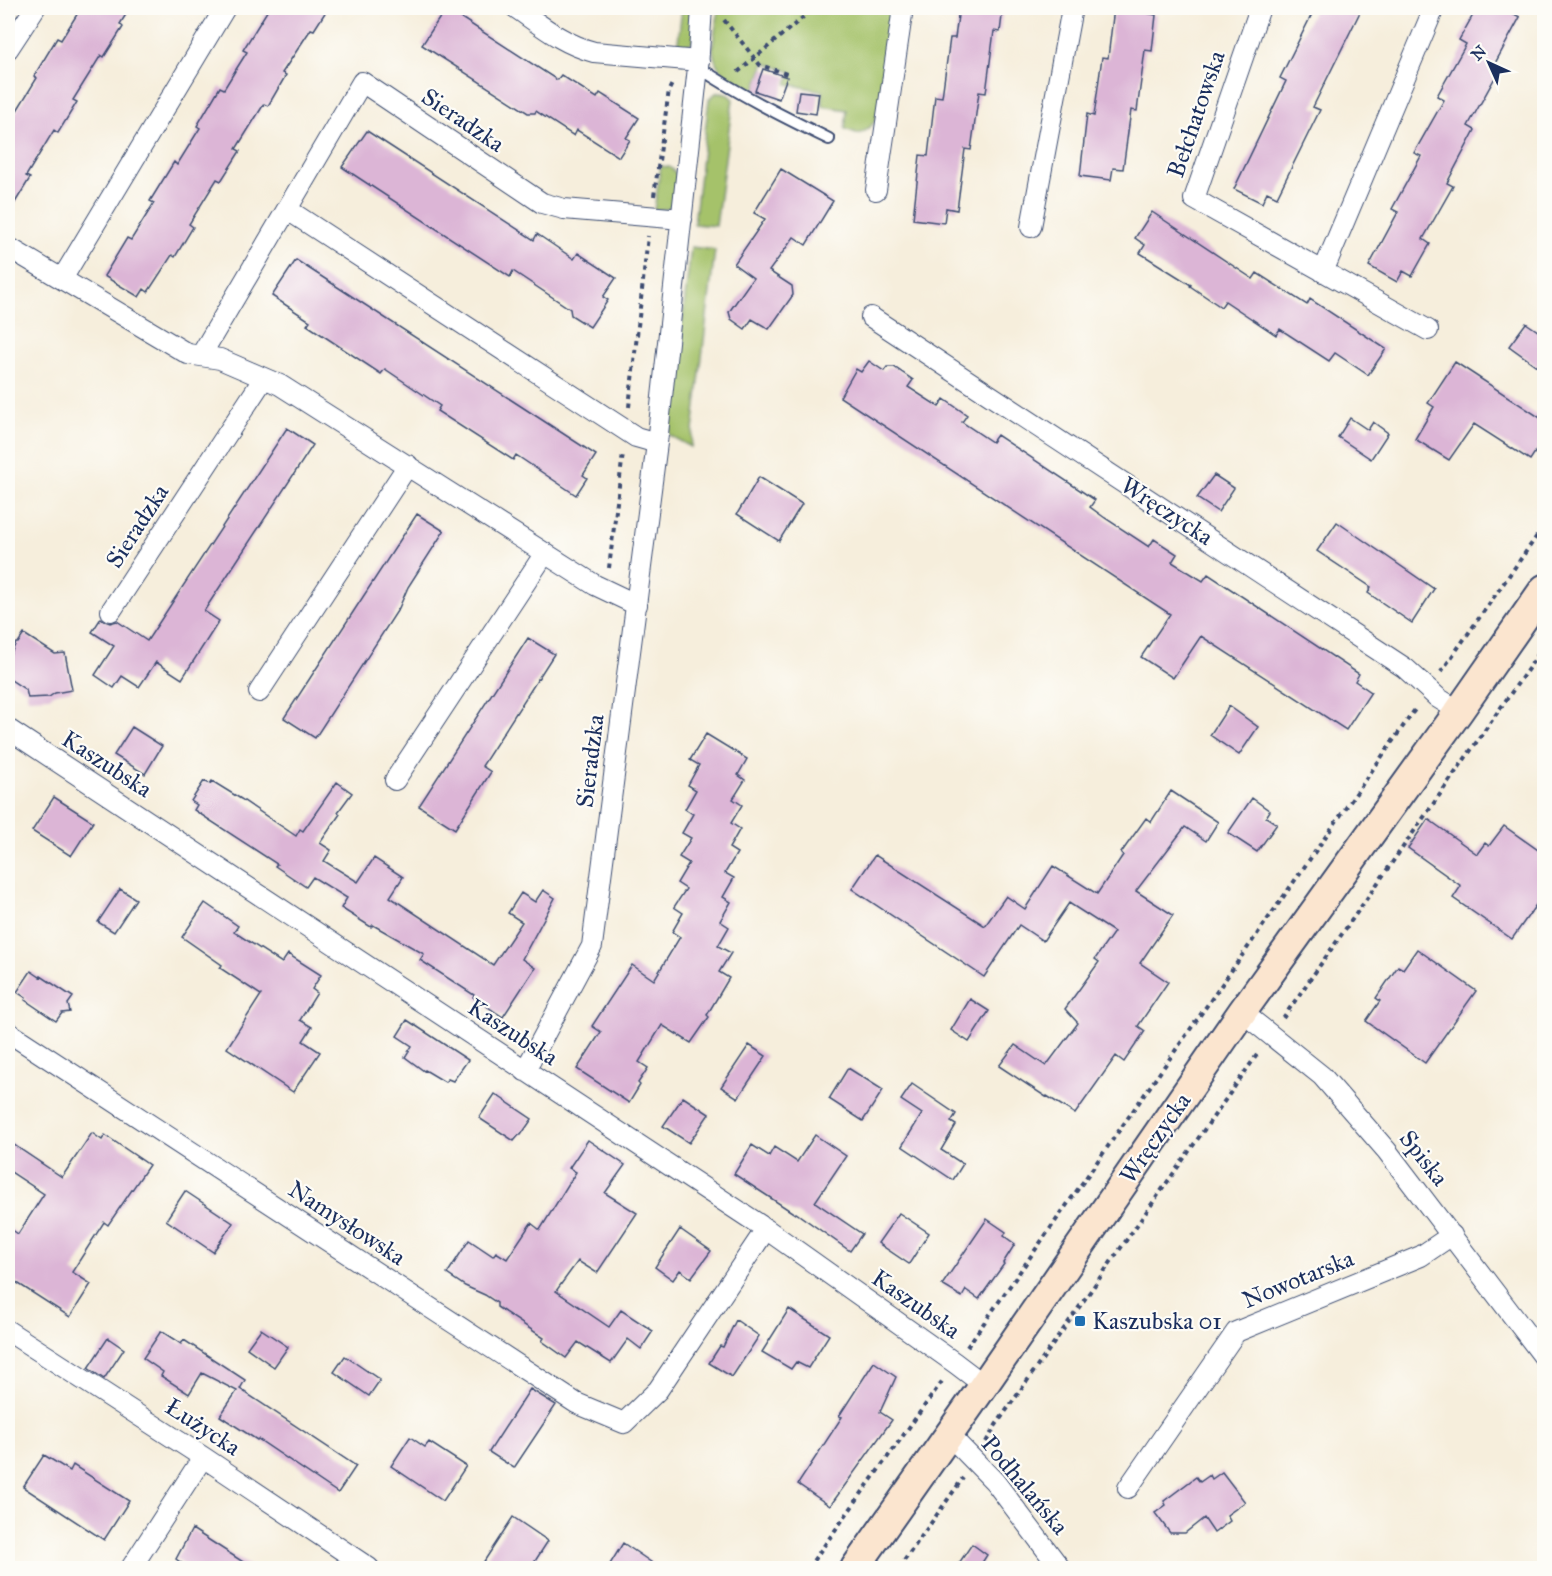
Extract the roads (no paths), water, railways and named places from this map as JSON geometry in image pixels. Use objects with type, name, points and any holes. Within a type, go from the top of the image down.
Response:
[{"type":"main road","name":"Wręczycka","points":[[855,1569],[1242,1012],[1545,589]]},
{"type":"street","points":[[8,49],[35,8]]},
{"type":"street","points":[[62,279],[225,8]]},
{"type":"street","points":[[516,8],[555,35],[580,48],[594,52],[693,62]]},
{"type":"street","name":"Sieradzka","points":[[525,1071],[592,946],[657,443],[682,219],[693,62],[702,8]]},
{"type":"street","points":[[876,190],[903,8]]},
{"type":"street","points":[[1031,227],[1072,8]]},
{"type":"street","name":"Bełchatowska","points":[[1260,8],[1194,199],[1428,330]]},
{"type":"street","points":[[1323,272],[1434,8]]},
{"type":"street","name":"Sieradzka","points":[[201,356],[362,82],[542,203],[564,209],[682,219]]},
{"type":"street","points":[[288,210],[636,437],[657,443]]},
{"type":"street","points":[[8,247],[188,354],[220,359],[280,385],[595,585],[637,605]]},
{"type":"street","name":"Wręczycka","points":[[871,317],[1405,668],[1438,698],[1459,711]]},
{"type":"street","name":"Sieradzka","points":[[111,611],[264,378]]},
{"type":"street","points":[[259,692],[408,465]]},
{"type":"street","points":[[395,780],[544,553]]},
{"type":"street","name":"Kaszubska","points":[[8,729],[765,1229],[984,1385]]},
{"type":"street","name":"Spiska","points":[[1242,1012],[1323,1076],[1387,1151],[1545,1357]]},
{"type":"street","name":"Namysłowska","points":[[8,1032],[576,1403],[624,1423],[658,1390],[765,1229]]},
{"type":"street","name":"Nowotarska","points":[[1128,1488],[1236,1332],[1421,1256],[1452,1235]]},
{"type":"street","name":"Łużycka","points":[[8,1331],[203,1457],[369,1569]]},
{"type":"street","name":"Podhalańska","points":[[949,1435],[995,1482],[1060,1569]]},
{"type":"street","points":[[131,1569],[203,1457]]},
{"type":"lane","points":[[693,62],[760,105],[829,139]]},
{"type":"place","name":"Kaszubska 01","points":[[1080,1321]]}]
